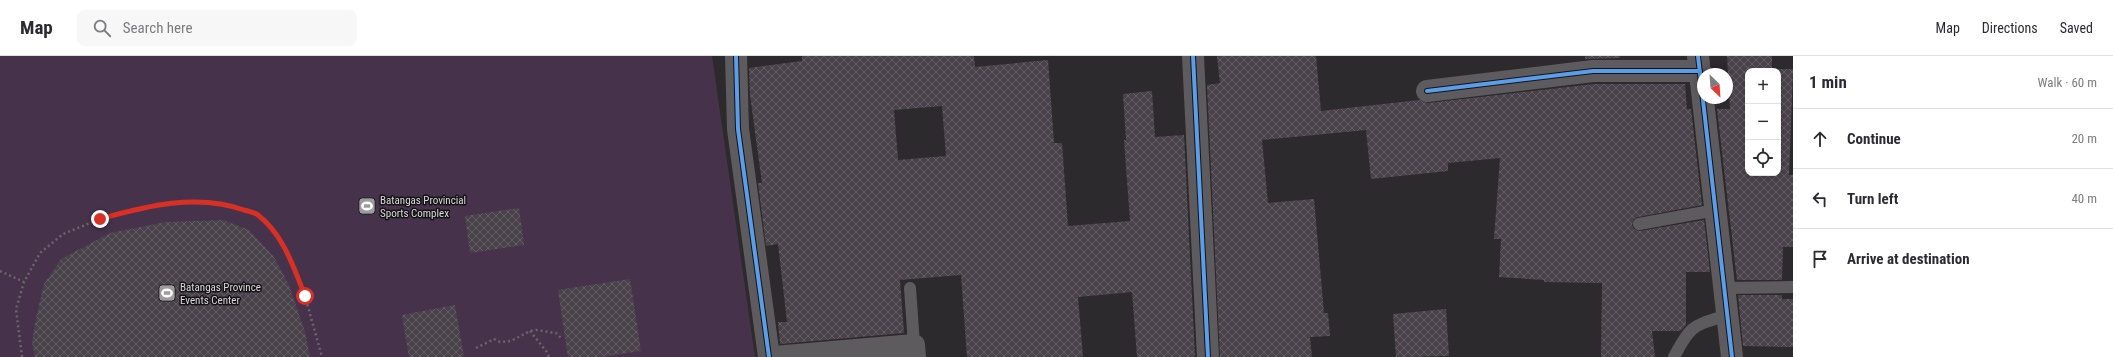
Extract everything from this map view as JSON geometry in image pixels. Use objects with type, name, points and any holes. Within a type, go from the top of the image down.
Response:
[{"type":"street","points":[[736,56],[738,129],[769,357]]},
{"type":"street","points":[[1193,56],[1208,357]]},
{"type":"street","points":[[1427,92],[1593,71],[1699,64],[1732,357]]},
{"type":"street","points":[[774,357],[914,351]]},
{"type":"lane","points":[[1640,224],[1716,210]]},
{"type":"lane","points":[[1724,288],[1793,287]]},
{"type":"lane","points":[[910,288],[914,351]]},
{"type":"lane","points":[[1674,357],[1685,335],[1697,325],[1728,315]]},
{"type":"path","points":[[22,357],[16,309],[24,282],[40,253],[63,234],[100,219],[145,206],[183,202],[226,204],[257,214],[276,234],[292,262],[302,289],[322,357]]},
{"type":"path","points":[[0,271],[24,282]]},
{"type":"path","points":[[476,348],[494,339],[500,342],[511,341],[530,331],[556,333],[562,339]]},
{"type":"path","points":[[530,331],[549,357]]},
{"type":"shaded area","name":"Batangas Provincial Sports Complex","points":[[0,56],[712,56],[755,357],[0,357]]},
{"type":"building","points":[[802,56],[974,56],[975,67],[1048,60],[1054,143],[1062,143],[1068,226],[1130,221],[1124,140],[1126,140],[1123,94],[1152,91],[1155,137],[1184,135],[1195,357],[1137,357],[1132,292],[1078,297],[1083,357],[967,357],[961,275],[900,280],[904,333],[780,344],[778,322],[787,322],[778,244],[766,246],[758,183],[762,183],[750,95],[749,68],[802,61]],"holes":[[[942,106],[946,156],[898,160],[894,110]]]},
{"type":"building","points":[[1217,56],[1316,56],[1321,111],[1419,100],[1428,103],[1594,84],[1685,84],[1687,109],[1691,109],[1702,205],[1638,217],[1634,219],[1632,225],[1634,229],[1640,231],[1704,220],[1710,272],[1686,272],[1686,325],[1680,331],[1652,331],[1655,357],[1601,357],[1602,283],[1544,282],[1544,280],[1499,277],[1501,239],[1494,239],[1500,158],[1448,163],[1448,171],[1371,179],[1366,130],[1262,140],[1268,203],[1314,199],[1324,313],[1328,313],[1330,336],[1310,337],[1312,357],[1220,357],[1207,85],[1220,83]]},
{"type":"building","points":[[1585,56],[1620,56],[1620,58],[1585,59]]},
{"type":"building","points":[[1727,56],[1772,56],[1772,68],[1745,68],[1745,176],[1781,176],[1781,69],[1793,69],[1789,175],[1793,175],[1793,247],[1783,247],[1782,280],[1737,280],[1717,109],[1730,109],[1730,104],[1733,104],[1733,68],[1728,68]]},
{"type":"building","points":[[519,208],[524,245],[470,253],[465,216]]},
{"type":"building","name":"Batangas Province Events Center","points":[[223,220],[249,230],[274,257],[289,285],[305,332],[310,357],[35,357],[32,342],[44,284],[61,259],[110,233],[166,222]]},
{"type":"building","points":[[630,279],[641,351],[600,357],[568,357],[558,290]]},
{"type":"building","points":[[1738,295],[1782,295],[1782,299],[1793,299],[1793,347],[1743,346]]},
{"type":"building","points":[[455,305],[464,357],[409,357],[402,315]]},
{"type":"building","points":[[1446,309],[1449,356],[1396,357],[1393,314]]},
{"type":"cycle path","points":[[736,56],[738,129],[769,357]]},
{"type":"cycle path","points":[[1193,56],[1208,357]]},
{"type":"cycle path","points":[[1698,56],[1732,357]]},
{"type":"cycle path","points":[[1427,91],[1593,71],[1697,71]]},
{"type":"place","name":"Batangas Provincial Sports Complex","points":[[367,206]]},
{"type":"place","name":"Batangas Province Events Center","points":[[167,293]]},
{"type":"route","points":[[100,219],[145,206],[183,202],[226,204],[257,214],[276,234],[292,262],[305,296]]}]
